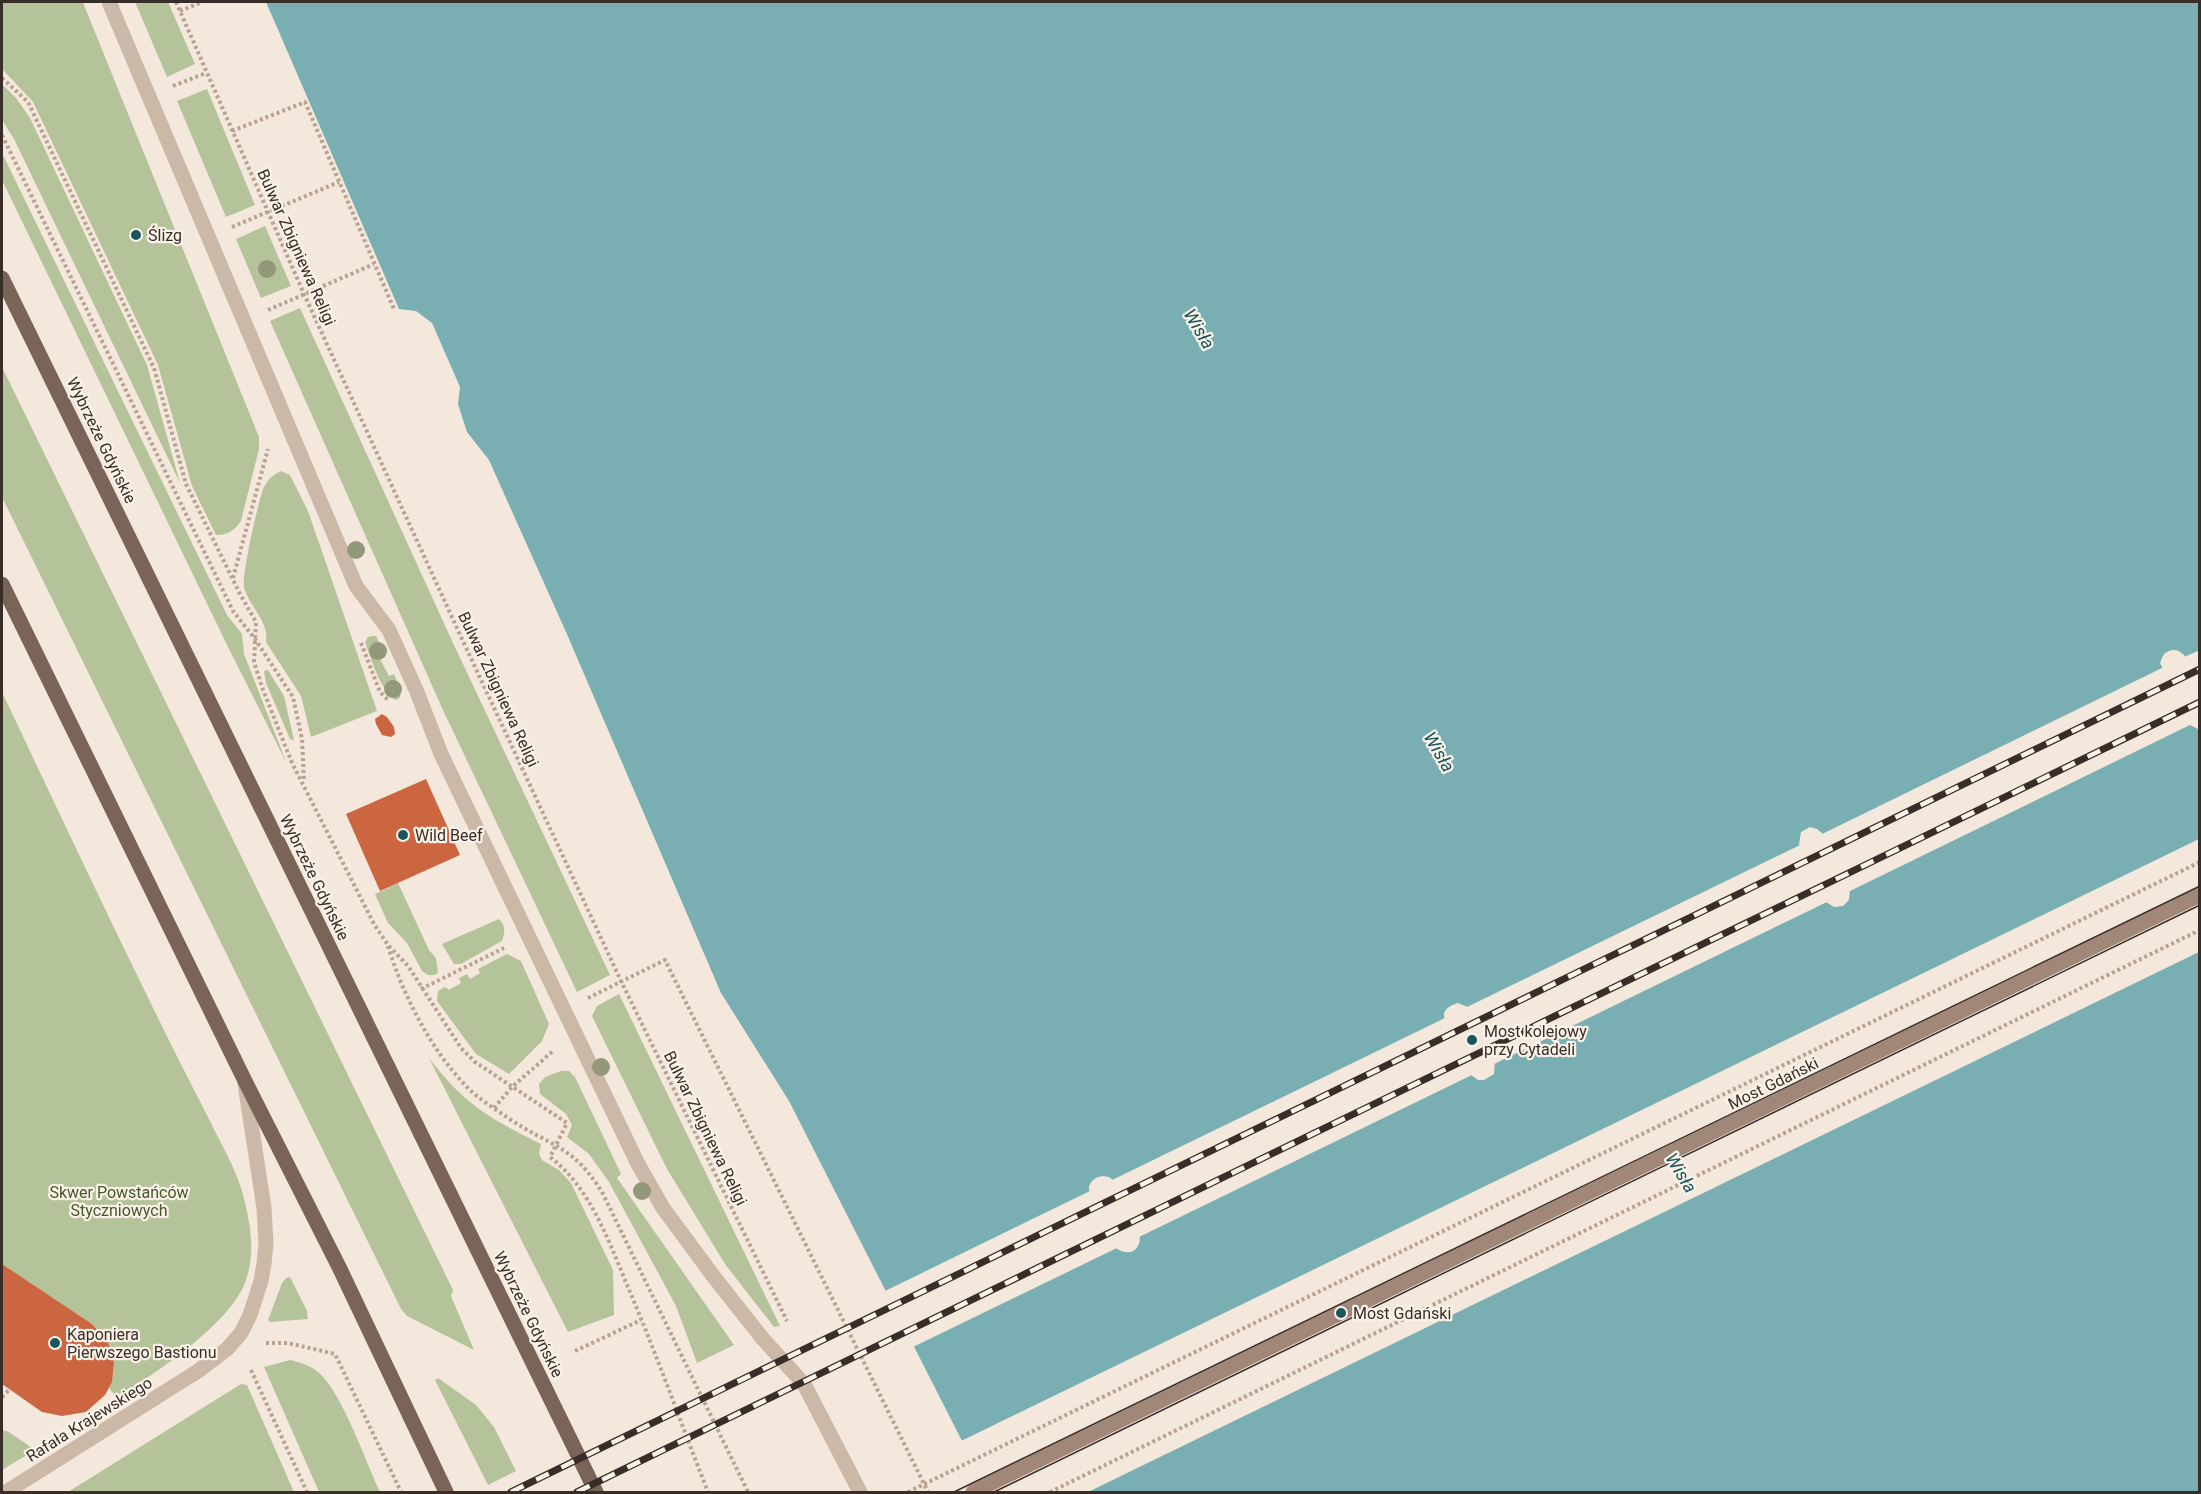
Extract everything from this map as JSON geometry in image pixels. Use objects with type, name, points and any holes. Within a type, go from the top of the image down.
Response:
[{"type":"main road","name":"Wybrzeże Gdyńskie","points":[[2,278],[596,1492]]},
{"type":"main road","points":[[2,584],[245,1081],[340,1269],[446,1492]]},
{"type":"main road","name":"Most Gdański","points":[[973,1492],[2199,896]]},
{"type":"street","points":[[109,2],[356,586],[389,630],[417,692],[441,754],[638,1164],[663,1208],[714,1277],[763,1339],[804,1384],[860,1492]]},
{"type":"street","name":"Rafała Krajewskiego","points":[[6,1492],[198,1371],[241,1334],[261,1281],[266,1244],[264,1208],[245,1081]]},
{"type":"path","name":"Bulwar Zbigniewa Religi","points":[[176,2],[304,294],[621,981],[788,1322]]},
{"type":"path","points":[[180,11],[202,2]]},
{"type":"path","points":[[149,96],[206,73]]},
{"type":"path","points":[[2,78],[28,102],[154,368],[186,484],[256,622],[254,662],[292,763],[374,924],[388,945],[408,966],[461,1048],[474,1062],[567,1123],[550,1157],[563,1167],[577,1185],[601,1223],[708,1492]]},
{"type":"path","points":[[232,131],[305,102],[394,309]]},
{"type":"path","points":[[2,135],[233,611],[255,639],[293,697],[302,739],[304,784]]},
{"type":"path","points":[[209,236],[339,182]]},
{"type":"path","points":[[244,320],[374,264]]},
{"type":"path","points":[[232,578],[280,405]]},
{"type":"path","points":[[908,1492],[2199,862]]},
{"type":"path","points":[[1050,1492],[2199,930]]},
{"type":"path","points":[[421,988],[529,936]]},
{"type":"path","points":[[388,945],[396,972],[434,1046],[465,1084],[510,1120],[555,1144],[583,1165],[603,1194],[748,1492]]},
{"type":"path","points":[[564,1009],[665,960],[928,1492]]},
{"type":"path","points":[[494,1108],[512,1087],[550,1052],[577,1036]]},
{"type":"path","points":[[575,1351],[641,1320]]},
{"type":"path","points":[[232,1343],[288,1343],[335,1354],[402,1492]]},
{"type":"path","points":[[251,1370],[307,1492]]},
{"type":"path","points":[[2,1397],[9,1390]]},
{"type":"green space","points":[[2,2],[83,2],[259,437],[259,449],[241,521],[227,533],[216,535],[192,486],[158,365],[33,102],[2,69]]},
{"type":"green space","points":[[135,2],[168,2],[195,64],[167,77]]},
{"type":"green space","points":[[2,84],[16,98],[30,118],[147,365],[180,483],[14,139],[2,120]]},
{"type":"green space","points":[[207,89],[255,205],[226,217],[177,101]]},
{"type":"green space","points":[[2,153],[227,615],[242,634],[244,654],[287,764],[2,180]]},
{"type":"green space","points":[[265,226],[291,286],[261,298],[236,239]]},
{"type":"green space","points":[[300,308],[453,643],[610,975],[577,992],[442,708],[270,321]]},
{"type":"green space","points":[[2,367],[453,1290],[451,1296],[474,1350],[407,1316],[401,1309],[2,497]]},
{"type":"green space","points":[[281,471],[290,475],[308,511],[377,711],[311,737],[301,696],[266,642],[265,627],[244,587],[248,554],[264,487],[269,479]]},
{"type":"green space","points":[[376,636],[386,656],[380,659],[389,676],[394,674],[401,691],[400,698],[395,700],[389,695],[377,673],[365,642],[368,637]]},
{"type":"green space","points":[[268,670],[284,696],[294,740],[290,739],[266,683],[264,671]]},
{"type":"green space","name":"Skwer Powstańców Styczniowych","points":[[2,692],[137,976],[232,1164],[242,1191],[249,1224],[251,1258],[246,1280],[238,1296],[209,1330],[117,1398],[109,1388],[114,1370],[112,1353],[99,1331],[2,1264]]},
{"type":"green space","points":[[398,883],[429,950],[436,958],[438,973],[434,975],[428,975],[422,971],[407,943],[388,923],[375,894]]},
{"type":"green space","points":[[499,919],[504,929],[502,941],[461,964],[454,964],[442,944]]},
{"type":"green space","points":[[507,954],[521,961],[549,1024],[542,1041],[509,1074],[476,1054],[437,1001],[438,991],[445,987],[449,990],[461,983],[459,978],[467,974],[470,979],[480,973],[478,969]]},
{"type":"green space","points":[[619,994],[780,1326],[774,1327],[725,1264],[667,1169],[592,1016],[597,1006]]},
{"type":"green space","points":[[429,1058],[454,1088],[479,1109],[541,1144],[539,1154],[542,1160],[559,1170],[571,1183],[613,1270],[614,1315],[568,1332]]},
{"type":"green space","points":[[561,1071],[569,1071],[575,1077],[621,1174],[617,1178],[734,1345],[697,1363],[676,1306],[609,1182],[589,1154],[567,1137],[572,1125],[566,1114],[540,1094],[539,1084],[545,1077]]},
{"type":"green space","points":[[290,1277],[307,1311],[308,1319],[270,1322],[268,1320],[282,1283]]},
{"type":"green space","points":[[290,1360],[302,1363],[319,1373],[336,1395],[380,1492],[319,1492],[264,1367]]},
{"type":"green space","points":[[438,1378],[476,1405],[494,1427],[516,1471],[488,1485],[435,1380]]},
{"type":"green space","points":[[241,1384],[247,1385],[294,1492],[68,1492]]},
{"type":"green space","points":[[2,1430],[9,1432],[35,1450],[2,1470]]},
{"type":"water","name":"Wisła","points":[[266,2],[2199,2],[2199,686],[2192,668],[2180,652],[2175,650],[2167,652],[2160,663],[2190,725],[2200,730],[2199,1492],[988,1492],[789,1101],[721,993],[566,632],[489,460],[467,432],[458,404],[460,387],[432,323],[416,311],[399,309]],"holes":[[[1810,827],[1822,833],[1850,890],[1849,900],[1843,906],[1834,907],[1826,902],[1799,844],[1801,832]],[[1901,1001],[1928,1055],[1919,1065],[1907,1061],[1887,1021],[1887,1003]],[[1458,1003],[1470,1008],[1495,1062],[1494,1074],[1484,1080],[1478,1080],[1471,1075],[1447,1026],[1444,1014]],[[1546,1176],[1572,1229],[1560,1240],[1550,1233],[1530,1182],[1533,1177]],[[1099,1177],[1109,1177],[1114,1181],[1140,1238],[1137,1247],[1132,1252],[1124,1252],[1116,1248],[1096,1207],[1089,1187],[1093,1180]],[[1182,1347],[1194,1354],[1216,1406],[1209,1414],[1196,1411],[1173,1356]]]},
{"type":"pier","points":[[2200,650],[2200,689],[2199,689],[2182,658]]},
{"type":"pier","points":[[2164,667],[2192,724],[1848,892],[1820,835]]},
{"type":"pier","name":"Most Gdański","points":[[2199,839],[2199,952],[1088,1492],[985,1492],[959,1442]],"holes":[[[1895,1002],[1905,1011],[1925,1053],[1923,1060],[1919,1062],[1910,1059],[1890,1019],[1889,1006]],[[1540,1177],[1550,1186],[1568,1224],[1568,1231],[1564,1236],[1558,1236],[1552,1232],[1533,1190],[1534,1181]],[[1182,1350],[1192,1356],[1213,1401],[1210,1411],[1198,1409],[1177,1365],[1176,1356]]]},
{"type":"pier","points":[[1802,844],[1829,901],[1492,1065],[1465,1008]]},
{"type":"pier","points":[[1447,1017],[1474,1074],[1137,1238],[1110,1181]]},
{"type":"pier","points":[[1092,1190],[1119,1247],[911,1348],[883,1292]]},
{"type":"building","points":[[382,714],[394,727],[395,734],[391,737],[382,735],[376,724],[375,719]]},
{"type":"building","name":"Wild Beef","points":[[426,779],[460,855],[380,891],[346,814]]},
{"type":"building","name":"Kaponiera Pierwszego Bastionu","points":[[2,1264],[92,1324],[106,1339],[114,1364],[112,1382],[105,1395],[86,1412],[62,1416],[42,1412],[2,1384]]},
{"type":"tram line","points":[[954,1492],[2200,886]]},
{"type":"tram line","points":[[994,1492],[2200,905]]},
{"type":"railway","points":[[511,1492],[2200,669]]},
{"type":"railway","points":[[577,1492],[2200,702]]},
{"type":"place","name":"Ślizg","points":[[136,235]]},
{"type":"place","name":"Wild Beef","points":[[403,835]]},
{"type":"place","name":"Most kolejowy przy Cytadeli","points":[[1472,1040]]},
{"type":"place","name":"Most Gdański","points":[[1341,1313]]},
{"type":"place","name":"Kaponiera Pierwszego Bastionu","points":[[55,1343]]}]
